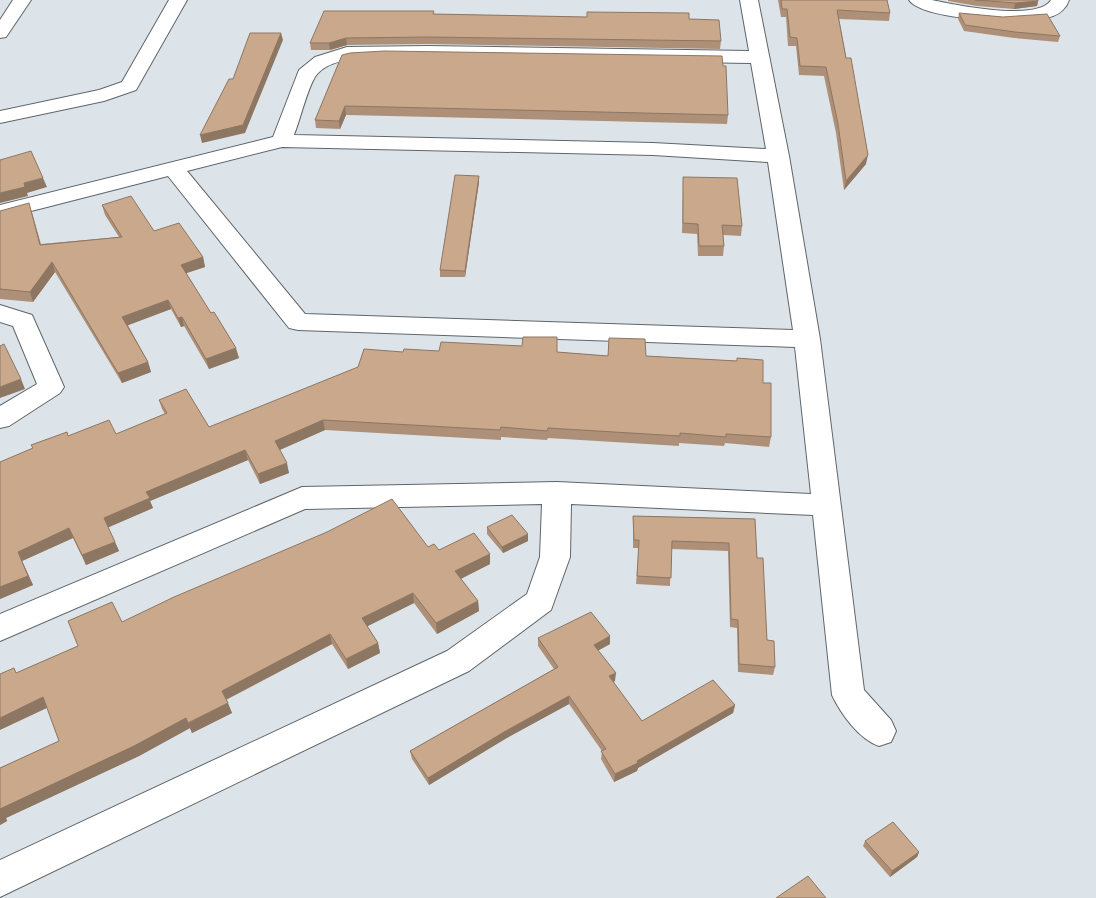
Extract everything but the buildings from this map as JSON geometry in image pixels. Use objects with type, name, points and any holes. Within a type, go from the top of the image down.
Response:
[{"type":"street","points":[[0,33],[22,0]]},
{"type":"street","points":[[0,117],[104,95],[129,86],[178,0]]},
{"type":"street","points":[[749,0],[758,57],[778,156],[807,339],[848,695],[878,730]]},
{"type":"street","points":[[918,0],[943,9],[1026,15],[1048,13],[1059,4],[1060,0]]},
{"type":"street","points":[[282,142],[306,74],[322,61],[347,53],[428,52],[758,57]]},
{"type":"street","points":[[0,212],[282,142],[653,149],[778,156]]},
{"type":"street","points":[[174,169],[298,322],[807,339]]},
{"type":"street","points":[[0,313],[23,321],[51,387],[0,420]]},
{"type":"street","points":[[0,628],[302,498],[557,493],[825,505]]},
{"type":"street","points":[[0,879],[458,660],[540,601],[555,557],[557,493]]}]
